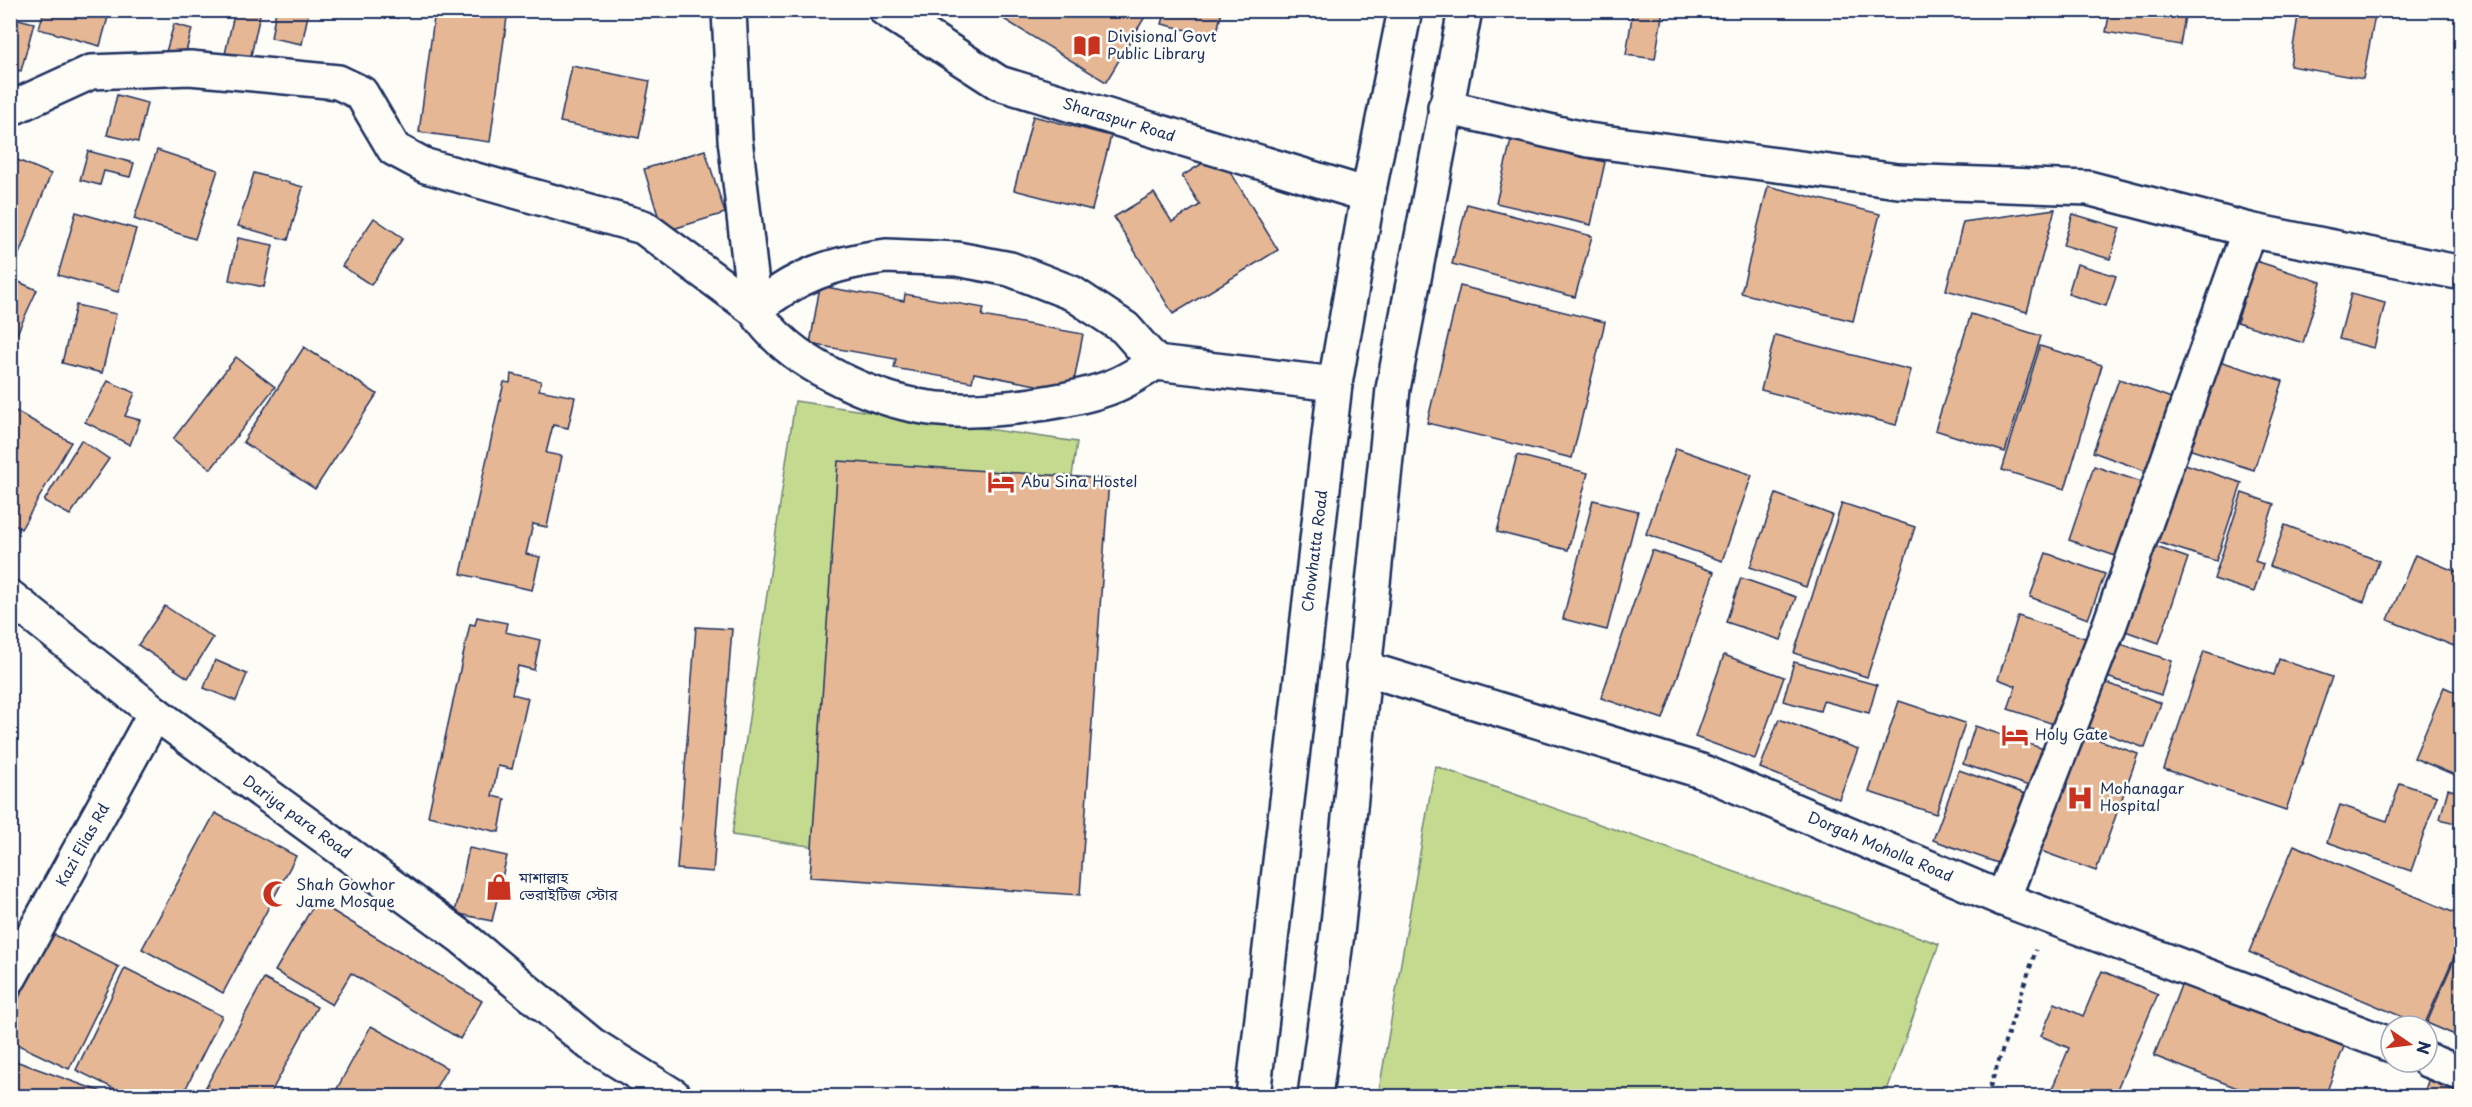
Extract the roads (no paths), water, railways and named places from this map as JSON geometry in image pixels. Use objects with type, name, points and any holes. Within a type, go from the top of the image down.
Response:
[{"type":"street","points":[[729,10],[735,139],[755,310]]},
{"type":"street","name":"Sharaspur Road","points":[[886,10],[999,83],[1368,195]]},
{"type":"street","name":"Chowhatta Road","points":[[1253,1096],[1335,384],[1368,195],[1405,10]]},
{"type":"street","points":[[1315,1096],[1337,934],[1393,389],[1465,10]]},
{"type":"street","points":[[10,109],[91,72],[190,68],[338,82],[361,93],[394,149],[426,166],[643,227],[755,310],[778,338],[819,368],[884,399],[939,411],[984,412],[1070,399],[1116,385],[1156,363],[1335,384]]},
{"type":"street","points":[[1445,107],[1588,140],[1898,181],[2088,188],[2249,230],[2462,273]]},
{"type":"street","points":[[2003,899],[2110,624],[2249,230]]},
{"type":"street","points":[[755,310],[802,277],[847,261],[886,256],[957,259],[1010,269],[1072,293],[1125,328],[1156,363]]},
{"type":"street","name":"Dariya para Road","points":[[10,597],[155,713],[463,938],[591,1044],[674,1096]]},
{"type":"street","name":"Dorgah Moholla Road","points":[[1363,668],[1701,771],[2003,899],[2379,1040]]},
{"type":"street","name":"Kazi Elias Rd","points":[[10,977],[155,713]]},
{"type":"street","points":[[2439,1065],[2462,1074]]},
{"type":"place","name":"Divisional Govt Public Library","points":[[1087,46]]},
{"type":"place","name":"Abu Sina Hostel","points":[[1001,482]]},
{"type":"place","name":"Holy Gate","points":[[2015,735]]},
{"type":"place","name":"Mohanagar Hospital","points":[[2080,798]]},
{"type":"place","name":"মাশাল্লাহ ভেরাইটিজ স্টোর","points":[[499,887]]},
{"type":"place","name":"Shah Gowhor Jame Mosque","points":[[276,894]]}]
